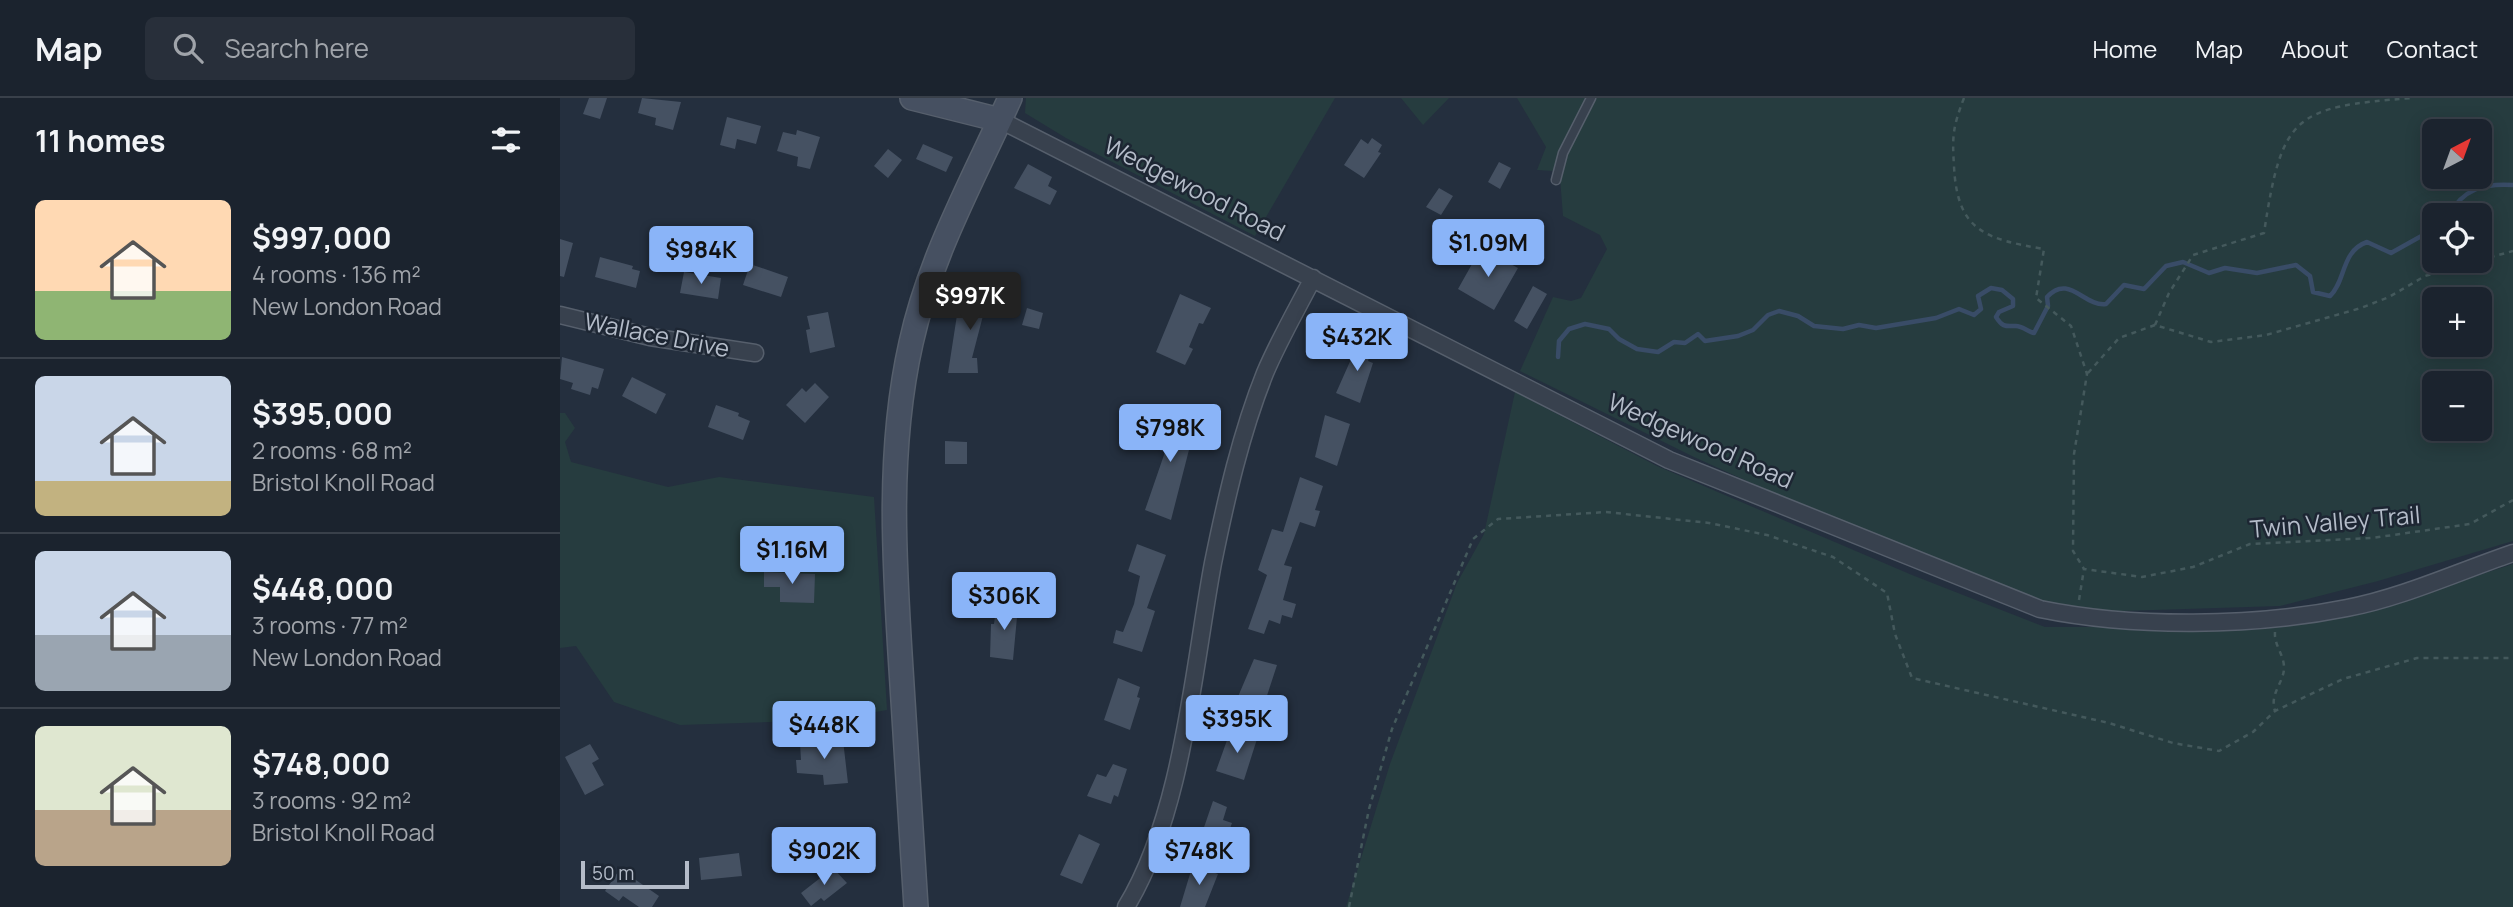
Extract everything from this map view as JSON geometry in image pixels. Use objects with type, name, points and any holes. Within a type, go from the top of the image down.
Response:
[{"type":"main road","name":"Wedgewood Road","points":[[912,98],[1000,120]]},
{"type":"main road","points":[[916,907],[895,571],[894,498],[900,407],[912,341],[931,276],[951,225],[1010,98]]},
{"type":"street","name":"Wedgewood Road","points":[[1000,120],[1670,460],[2040,609],[2077,616],[2178,621],[2276,618],[2348,608],[2513,553]]},
{"type":"street","points":[[1126,907],[1153,847],[1175,775],[1213,562],[1237,456],[1265,373],[1312,278]]},
{"type":"street","name":"Wallace Drive","points":[[560,315],[650,337],[755,353]]},
{"type":"lane","points":[[1556,180],[1563,153],[1591,98]]},
{"type":"path","points":[[1965,98],[1952,130],[1955,195],[1967,218],[1982,231],[2006,243],[2044,249],[2036,298],[2071,326],[2087,374],[2074,454],[2073,551],[2084,569],[2077,616]]},
{"type":"path","points":[[2155,325],[2192,257],[2264,233],[2272,183],[2285,142],[2291,131],[2302,121],[2345,103],[2412,98]]},
{"type":"path","points":[[2492,256],[2513,251]]},
{"type":"path","points":[[2087,374],[2119,338],[2155,325],[2211,342],[2266,335],[2361,308],[2435,273]]},
{"type":"path","name":"Twin Valley Trail","points":[[2084,569],[2142,578],[2193,567],[2250,544],[2372,538],[2470,524],[2513,500]]},
{"type":"path","points":[[1349,907],[1369,809],[1392,729],[1473,539],[1498,519],[1606,512],[1709,523],[1767,535],[1833,557],[1887,593],[1895,634],[1912,678],[1999,701],[2109,723],[2173,743],[2219,751],[2253,732],[2275,710],[2343,679],[2417,658],[2513,658]]},
{"type":"path","points":[[2275,710],[2272,701],[2284,667],[2275,640],[2276,618]]},
{"type":"green space","points":[[1026,98],[1335,98],[1255,236],[1066,138],[1025,113]]},
{"type":"green space","points":[[1401,98],[1449,98],[1423,125]]},
{"type":"green space","points":[[1517,98],[2513,98],[2513,541],[2378,581],[2280,606],[2091,612],[2040,602],[1802,506],[1694,457],[1520,371],[1553,297],[1571,301],[1581,298],[1607,249],[1600,235],[1563,216],[1560,178],[1553,171],[1537,170],[1546,147]]},
{"type":"green space","points":[[1515,392],[1657,466],[1912,575],[2045,627],[2175,627],[2418,595],[2513,564],[2513,907],[1346,907],[1390,764],[1457,583],[1484,534]]},
{"type":"green space","points":[[560,413],[565,413],[575,428],[565,442],[571,462],[668,487],[719,477],[874,497],[887,710],[831,720],[680,725],[614,702],[576,646],[560,648]]},
{"type":"building","points":[[589,98],[607,98],[600,119],[583,114]]},
{"type":"building","points":[[642,98],[681,102],[673,130],[655,125],[656,118],[638,113]]},
{"type":"building","points":[[727,117],[761,126],[756,144],[737,139],[735,149],[720,145]]},
{"type":"building","points":[[797,130],[820,137],[810,169],[797,166],[798,157],[777,151],[783,132],[796,135]]},
{"type":"building","points":[[1372,138],[1382,145],[1378,152],[1381,153],[1364,178],[1344,165],[1361,139],[1368,144]]},
{"type":"building","points":[[923,144],[953,157],[946,172],[916,159]]},
{"type":"building","points":[[888,149],[902,160],[888,178],[874,166]]},
{"type":"building","points":[[1499,162],[1511,168],[1500,189],[1488,182]]},
{"type":"building","points":[[1028,164],[1052,177],[1048,186],[1057,191],[1050,205],[1014,188]]},
{"type":"building","points":[[1439,188],[1453,196],[1441,215],[1426,207]]},
{"type":"building","points":[[560,239],[573,243],[564,277],[560,276]]},
{"type":"building","points":[[1481,248],[1518,268],[1494,310],[1458,289]]},
{"type":"building","points":[[600,257],[633,266],[632,269],[640,271],[636,288],[595,277]]},
{"type":"building","points":[[750,264],[788,277],[781,297],[743,285]]},
{"type":"building","points":[[684,272],[721,278],[718,299],[680,293]]},
{"type":"building","points":[[980,284],[999,291],[991,311],[985,308],[972,358],[977,358],[978,373],[948,373],[957,315],[966,318]]},
{"type":"building","points":[[1533,286],[1547,294],[1527,329],[1514,321]]},
{"type":"building","points":[[1180,294],[1211,308],[1203,324],[1199,323],[1189,347],[1193,349],[1185,365],[1156,352]]},
{"type":"building","points":[[1027,308],[1043,313],[1039,329],[1022,325]]},
{"type":"building","points":[[828,312],[835,347],[810,353],[806,330],[810,329],[807,316]]},
{"type":"building","points":[[1360,339],[1373,344],[1368,361],[1373,363],[1360,403],[1336,393]]},
{"type":"building","points":[[562,357],[604,369],[598,389],[592,387],[590,395],[571,389],[573,383],[560,379]]},
{"type":"building","points":[[632,377],[666,394],[656,414],[622,396]]},
{"type":"building","points":[[815,383],[829,397],[805,423],[786,405],[802,388],[806,392]]},
{"type":"building","points":[[716,405],[739,413],[738,416],[750,421],[743,440],[708,427]]},
{"type":"building","points":[[1163,411],[1192,420],[1186,440],[1191,442],[1171,520],[1145,510],[1165,452],[1154,448]]},
{"type":"building","points":[[1325,415],[1350,424],[1337,466],[1315,457]]},
{"type":"building","points":[[945,441],[967,442],[967,464],[945,464]]},
{"type":"building","points":[[1300,477],[1323,486],[1315,510],[1320,511],[1315,527],[1300,522],[1284,565],[1292,567],[1283,600],[1296,604],[1292,618],[1282,615],[1280,624],[1269,620],[1264,634],[1248,629],[1267,575],[1258,570],[1272,529],[1283,532]]},
{"type":"building","points":[[1137,544],[1166,555],[1147,608],[1155,611],[1142,652],[1113,643],[1116,630],[1123,632],[1134,604],[1140,576],[1128,571]]},
{"type":"building","points":[[764,572],[815,574],[814,603],[780,602],[780,587],[764,587]]},
{"type":"building","points":[[997,601],[1015,603],[1014,616],[1017,617],[1013,660],[990,657],[991,624],[994,624]]},
{"type":"building","points":[[1254,659],[1277,665],[1263,708],[1237,699]]},
{"type":"building","points":[[1118,678],[1140,687],[1137,697],[1140,698],[1130,730],[1104,720]]},
{"type":"building","points":[[1231,729],[1257,739],[1244,780],[1216,771]]},
{"type":"building","points":[[843,740],[848,783],[824,785],[823,775],[797,773],[796,760],[801,760],[800,743]]},
{"type":"building","points":[[590,744],[599,759],[592,763],[604,785],[585,795],[565,757]]},
{"type":"building","points":[[1113,764],[1127,769],[1118,797],[1114,795],[1111,804],[1087,796],[1097,774],[1106,777]]},
{"type":"building","points":[[1213,801],[1227,807],[1223,820],[1232,823],[1229,831],[1237,834],[1232,850],[1202,845],[1204,841],[1200,839]]},
{"type":"building","points":[[1079,834],[1100,844],[1082,884],[1060,875]]},
{"type":"building","points":[[739,853],[742,876],[701,880],[699,858]]},
{"type":"building","points":[[1193,864],[1218,874],[1205,907],[1180,907]]},
{"type":"building","points":[[833,868],[847,883],[824,901],[821,898],[811,906],[801,893]]},
{"type":"building","points":[[620,869],[659,896],[652,907],[639,907],[623,896],[619,901],[605,891]]},
{"type":"waterway","points":[[2458,203],[2468,194],[2484,187],[2513,185]]},
{"type":"waterway","points":[[1558,357],[1559,341],[1569,329],[1585,324],[1609,329],[1619,339],[1637,349],[1658,352],[1674,342],[1685,343],[1698,334],[1705,341],[1738,336],[1753,330],[1768,315],[1779,311],[1798,316],[1814,326],[1843,329],[1859,325],[1876,328],[1936,318],[1959,309],[1974,315],[1981,309],[1978,296],[1991,288],[2002,290],[2013,299],[2013,306],[1999,312],[1996,317],[2001,323],[2034,333],[2048,306],[2047,297],[2055,291],[2070,289],[2098,304],[2106,304],[2124,285],[2144,289],[2166,266],[2183,262],[2209,273],[2225,268],[2257,273],[2296,265],[2310,276],[2313,292],[2330,296],[2352,252],[2359,246],[2367,242],[2391,253],[2422,236]]}]
